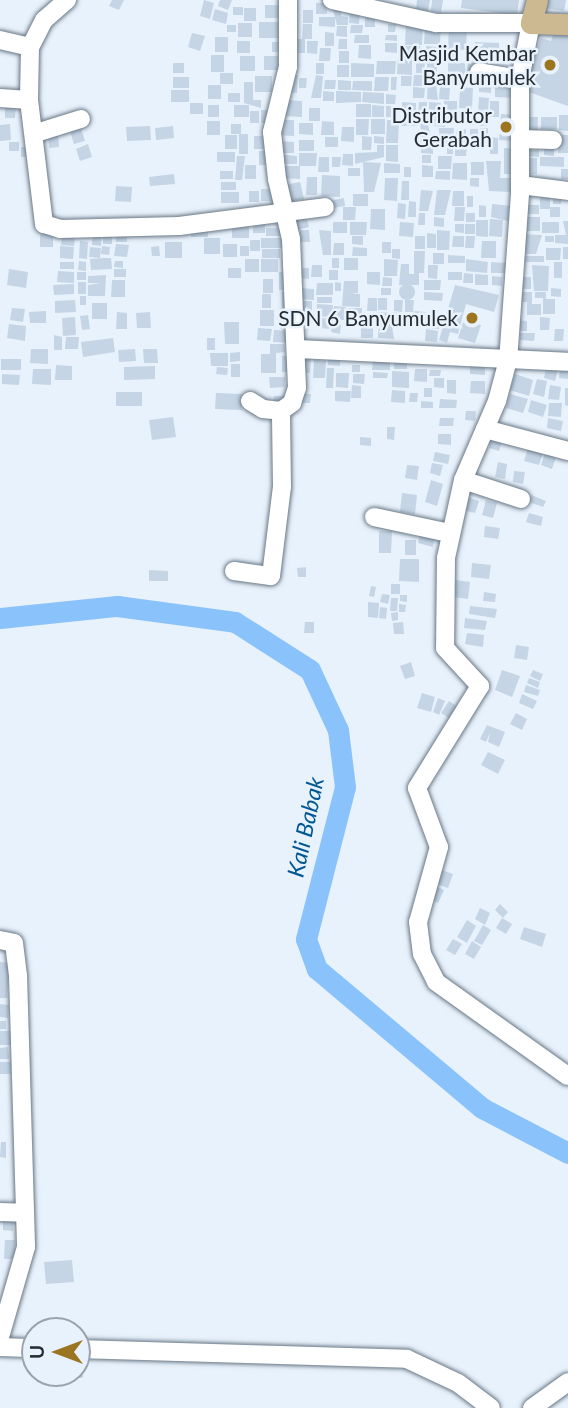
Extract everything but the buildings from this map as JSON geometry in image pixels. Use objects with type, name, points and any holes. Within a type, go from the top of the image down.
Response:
[{"type":"main road","points":[[537,0],[531,23],[568,24]]},
{"type":"street","points":[[67,0],[44,20],[30,47],[29,100],[36,133],[41,218],[49,227],[179,226],[325,206]]},
{"type":"street","points":[[234,571],[271,576],[282,487],[281,411],[296,395],[293,257],[272,132],[288,67],[288,0]]},
{"type":"street","points":[[342,1],[436,23],[531,23],[520,79],[520,185],[508,360],[485,429],[463,480],[449,533],[445,648],[480,686],[417,788],[439,847],[419,910],[422,954],[429,973],[447,992],[568,1076]]},
{"type":"street","points":[[0,40],[30,47]]},
{"type":"street","points":[[479,72],[520,79]]},
{"type":"street","points":[[0,98],[29,100]]},
{"type":"street","points":[[36,133],[81,119]]},
{"type":"street","points":[[521,139],[553,140]]},
{"type":"street","points":[[520,185],[568,191]]},
{"type":"street","points":[[296,349],[568,362]]},
{"type":"street","points":[[250,401],[263,409],[281,411]]},
{"type":"street","points":[[485,429],[568,451]]},
{"type":"street","points":[[463,480],[521,499]]},
{"type":"street","points":[[374,517],[449,533]]},
{"type":"street","points":[[0,1337],[8,1274],[25,1256],[8,943]]},
{"type":"street","points":[[0,1212],[24,1213]]},
{"type":"street","points":[[0,1347],[21,1348]]},
{"type":"street","points":[[91,1349],[407,1359],[458,1383],[491,1408]]},
{"type":"street","points":[[531,1408],[568,1382]]},
{"type":"waterway","name":"Kali Babak","points":[[0,618],[117,606],[235,622],[310,670],[338,730],[345,787],[306,939],[317,969],[482,1108],[568,1153]]},
{"type":"place","name":"Masjid Kembar Banyumulek","points":[[550,65]]},
{"type":"place","name":"Distributor Gerabah","points":[[506,127]]},
{"type":"place","name":"SDN 6 Banyumulek","points":[[472,318]]}]
